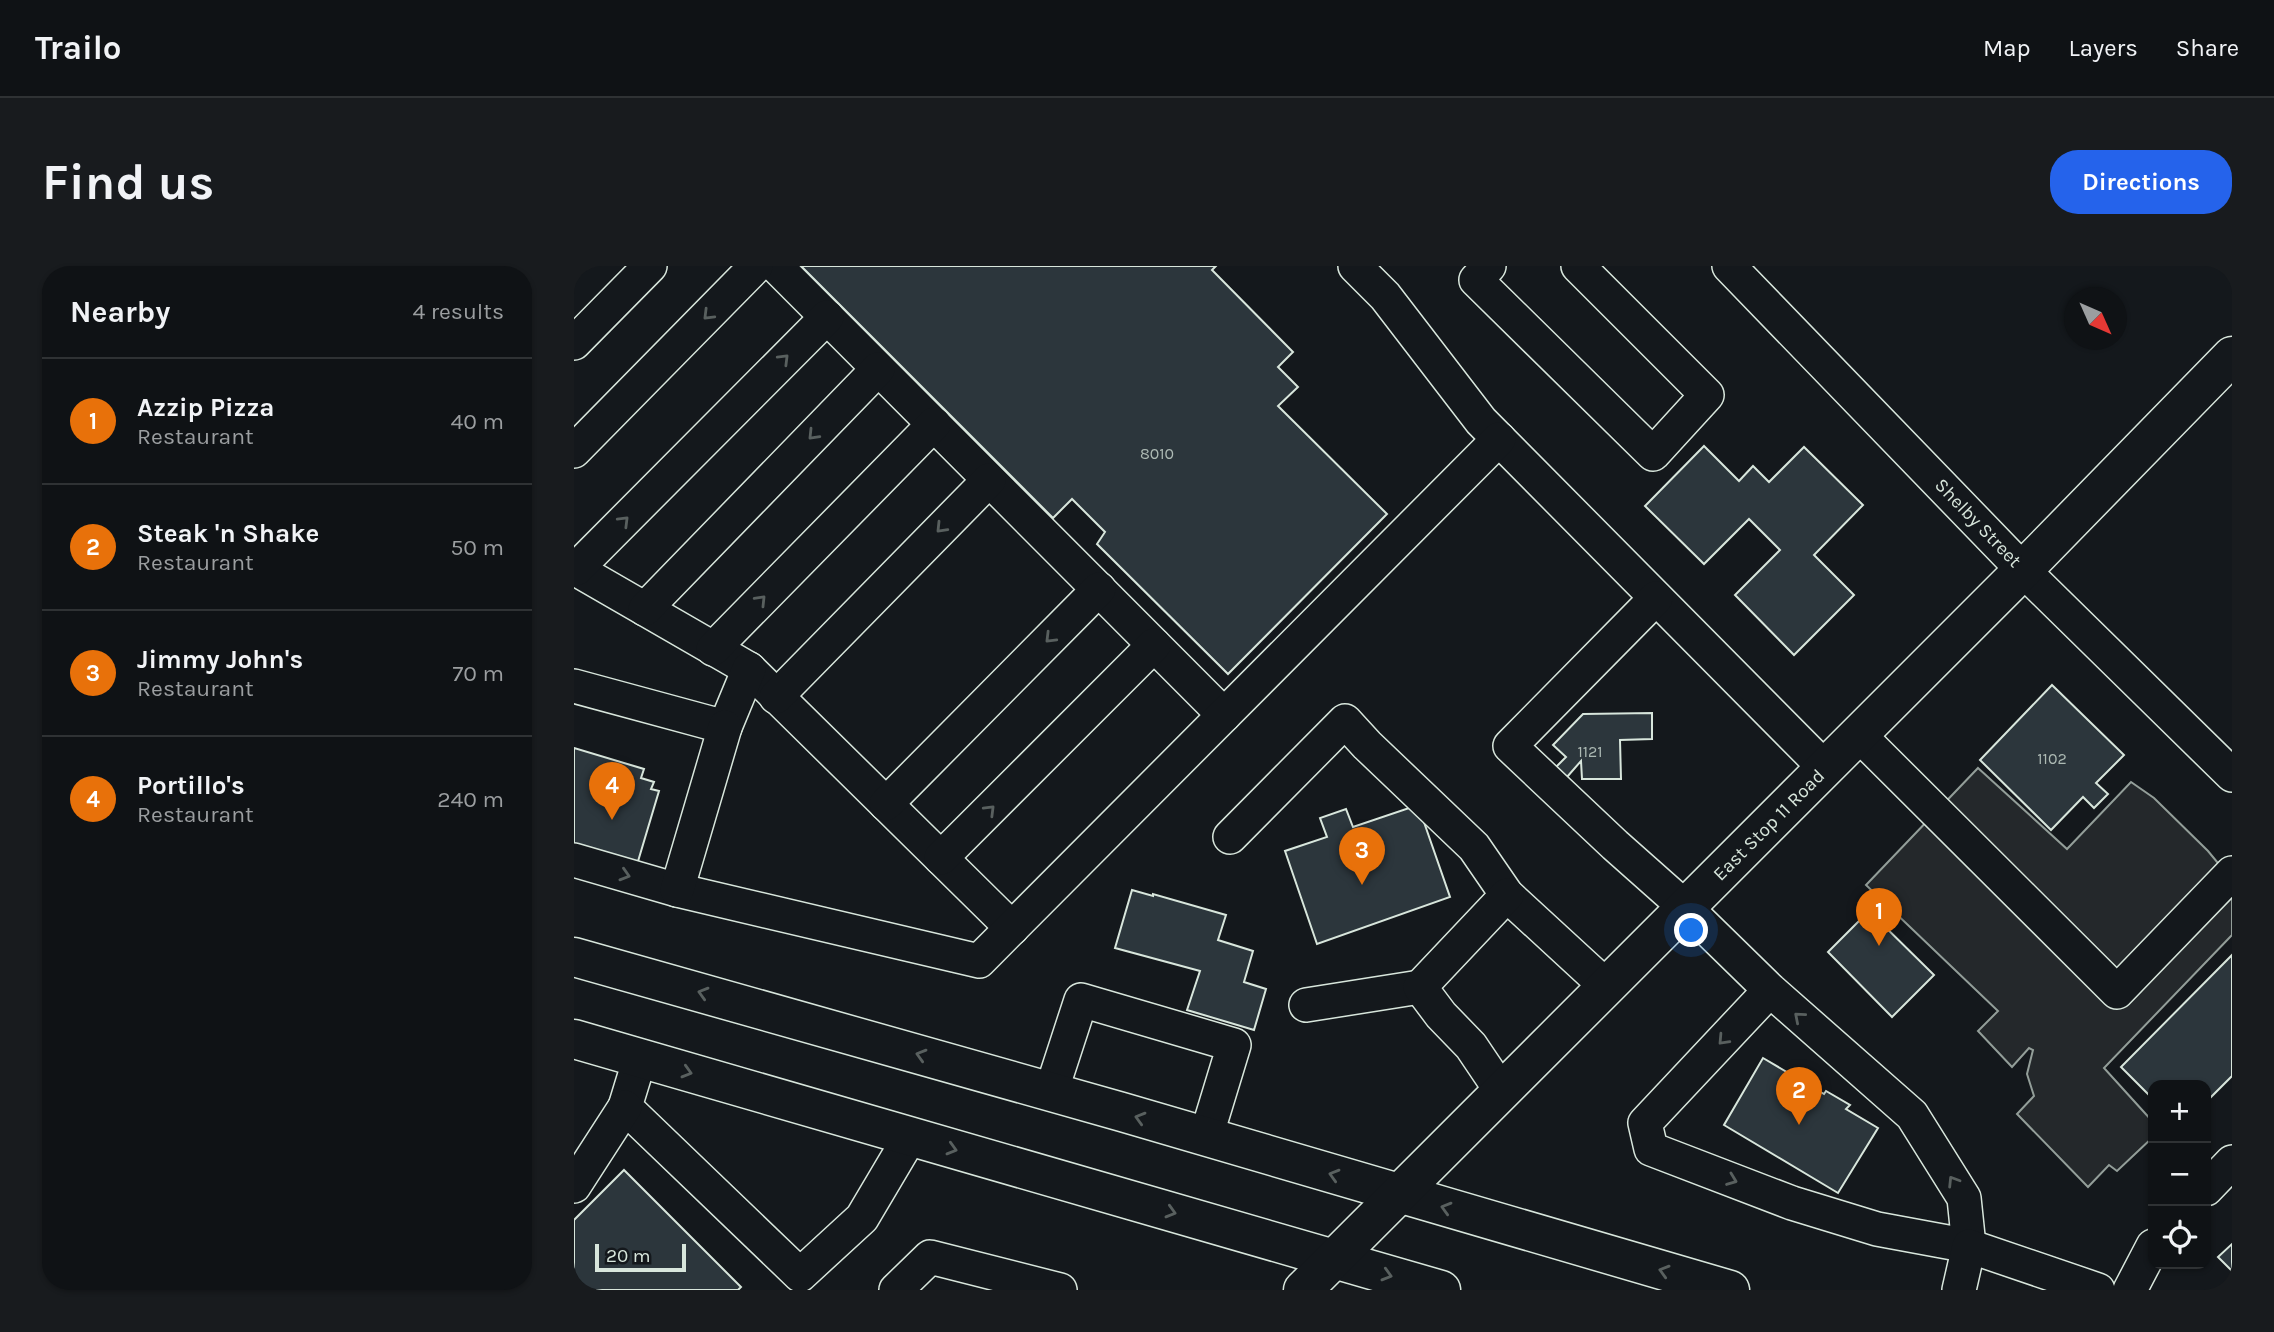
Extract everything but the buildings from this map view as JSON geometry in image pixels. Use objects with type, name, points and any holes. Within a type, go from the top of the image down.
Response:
[{"type":"main road","name":"East Stop 11 Road","points":[[1304,1290],[2023,570],[2232,356]]},
{"type":"main road","points":[[574,957],[1051,1092],[1730,1290]]},
{"type":"main road","points":[[574,1039],[1441,1290]]},
{"type":"street","points":[[574,343],[650,266]]},
{"type":"street","points":[[574,450],[756,266]]},
{"type":"street","points":[[776,266],[1224,715]]},
{"type":"street","points":[[1355,266],[1385,296],[1481,421],[1825,768]]},
{"type":"street","points":[[1489,266],[1476,280],[1653,454],[1707,395],[1578,266]]},
{"type":"street","name":"Shelby Street","points":[[1729,266],[2023,570],[2232,775]]},
{"type":"street","points":[[827,317],[575,569],[749,669],[1012,928]]},
{"type":"street","points":[[645,609],[878,369]]},
{"type":"street","points":[[713,649],[933,424]]},
{"type":"street","points":[[574,860],[677,890],[979,961],[1499,439]]},
{"type":"street","points":[[776,697],[989,480]]},
{"type":"street","points":[[886,804],[1098,589]]},
{"type":"street","points":[[1656,598],[1510,746],[1686,908],[1770,990],[1912,1115],[1964,1198],[1969,1246],[1959,1290]]},
{"type":"street","points":[[942,859],[1154,645]]},
{"type":"street","points":[[677,890],[725,727],[749,669]]},
{"type":"street","points":[[574,686],[725,727]]},
{"type":"street","points":[[1230,837],[1345,721],[1474,847],[1507,895],[1607,987]]},
{"type":"street","points":[[1858,735],[2117,992],[2232,873]]},
{"type":"street","points":[[1306,1005],[1420,987],[1507,895]]},
{"type":"street","points":[[1420,987],[1441,1015],[1471,1046],[1502,1093]]},
{"type":"street","points":[[1770,990],[1644,1123],[1651,1149],[1792,1203],[1877,1229],[1969,1246],[2098,1290]]},
{"type":"street","points":[[1051,1092],[1081,1000],[1234,1045],[1206,1137]]},
{"type":"street","points":[[574,1186],[586,1146],[625,1107],[640,1058]]},
{"type":"street","points":[[625,1107],[805,1283],[862,1218],[910,1137]]},
{"type":"street","points":[[2211,1184],[2232,1163]]},
{"type":"street","points":[[2130,1290],[2148,1256]]},
{"type":"street","points":[[896,1290],[930,1257],[1060,1290]]},
{"type":"shaded area","points":[[1978,768],[2067,849],[2131,782],[2154,798],[2208,851],[2232,880],[2232,935],[2104,1068],[2148,1116],[2148,1142],[2117,1171],[2109,1165],[2088,1187],[2017,1114],[2034,1096],[2027,1074],[2033,1050],[2029,1048],[2012,1067],[1978,1031],[1998,1011],[1866,885]]},
{"type":"place","name":"Portillo's","points":[[612,820]]},
{"type":"place","name":"Jimmy John's","points":[[1362,885]]},
{"type":"place","name":"Azzip Pizza","points":[[1879,946]]},
{"type":"place","name":"Steak 'n Shake","points":[[1799,1125]]}]
